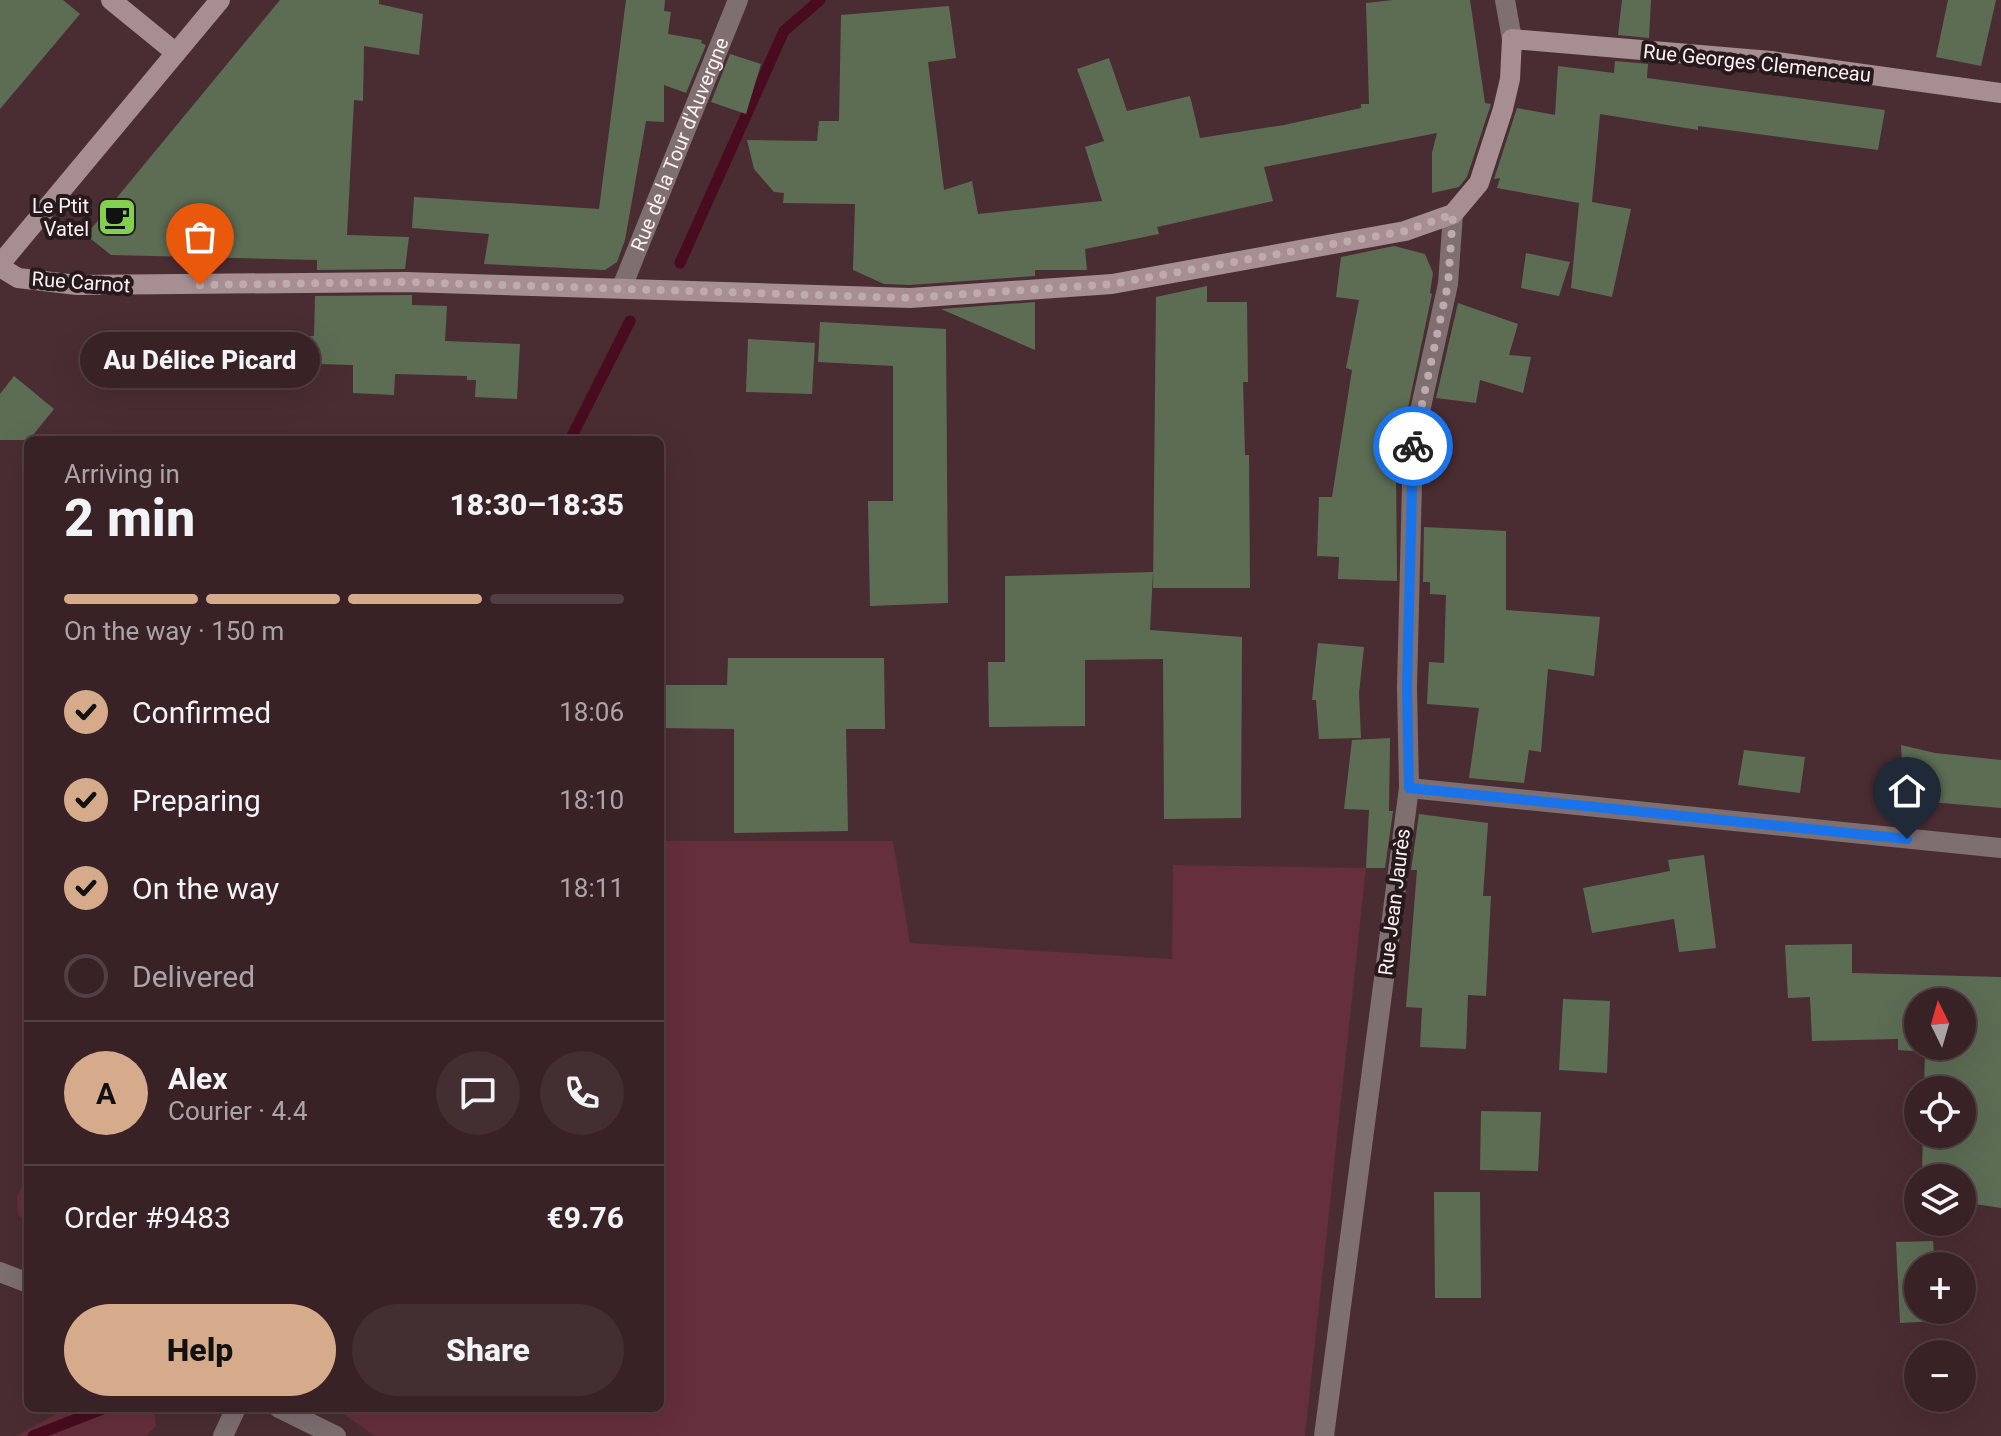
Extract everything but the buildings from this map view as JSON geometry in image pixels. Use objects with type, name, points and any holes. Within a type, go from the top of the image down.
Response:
[{"type":"street","points":[[111,0],[176,53]]},
{"type":"street","points":[[0,266],[220,0]]},
{"type":"street","name":"Rue de la Tour d'Auvergne","points":[[622,287],[738,0]]},
{"type":"street","points":[[1453,214],[1479,183],[1503,109],[1510,79],[1512,39],[1505,0]]},
{"type":"street","name":"Rue Georges Clemenceau","points":[[1512,39],[1771,61],[2001,93]]},
{"type":"street","name":"Rue Carnot","points":[[0,266],[18,278],[77,285],[406,282],[910,298],[1112,284],[1405,231],[1453,214]]},
{"type":"street","name":"Rue Jean Jaurès","points":[[1324,1436],[1409,788],[1407,687],[1413,443],[1448,284],[1453,214]]},
{"type":"street","points":[[1409,788],[2001,848]]},
{"type":"street","points":[[0,1272],[24,1281]]},
{"type":"street","points":[[223,1436],[234,1412]]},
{"type":"street","points":[[287,1412],[336,1436]]},
{"type":"shaded area","points":[[664,841],[893,841],[910,943],[1172,959],[1173,865],[1366,868],[1305,1436],[375,1436],[341,1412],[664,1412]]},
{"type":"shaded area","points":[[24,1183],[24,1220],[18,1215],[17,1196]]},
{"type":"shaded area","points":[[60,1412],[154,1412],[156,1426],[146,1436],[16,1436]]},
{"type":"waterway","points":[[680,263],[784,31],[820,0]]},
{"type":"waterway","points":[[572,436],[630,321]]},
{"type":"waterway","points":[[33,1436],[95,1412]]},
{"type":"way so far","points":[[200,285],[406,282],[910,298],[1112,284],[1405,231],[1453,214],[1448,284],[1413,446]]},
{"type":"place","name":"Le Ptit Vatel","points":[[117,217]]},
{"type":"place","name":"Au Délice Picard","points":[[200,285]]},
{"type":"route","points":[[1413,446],[1407,687],[1409,788],[1907,839]]}]
